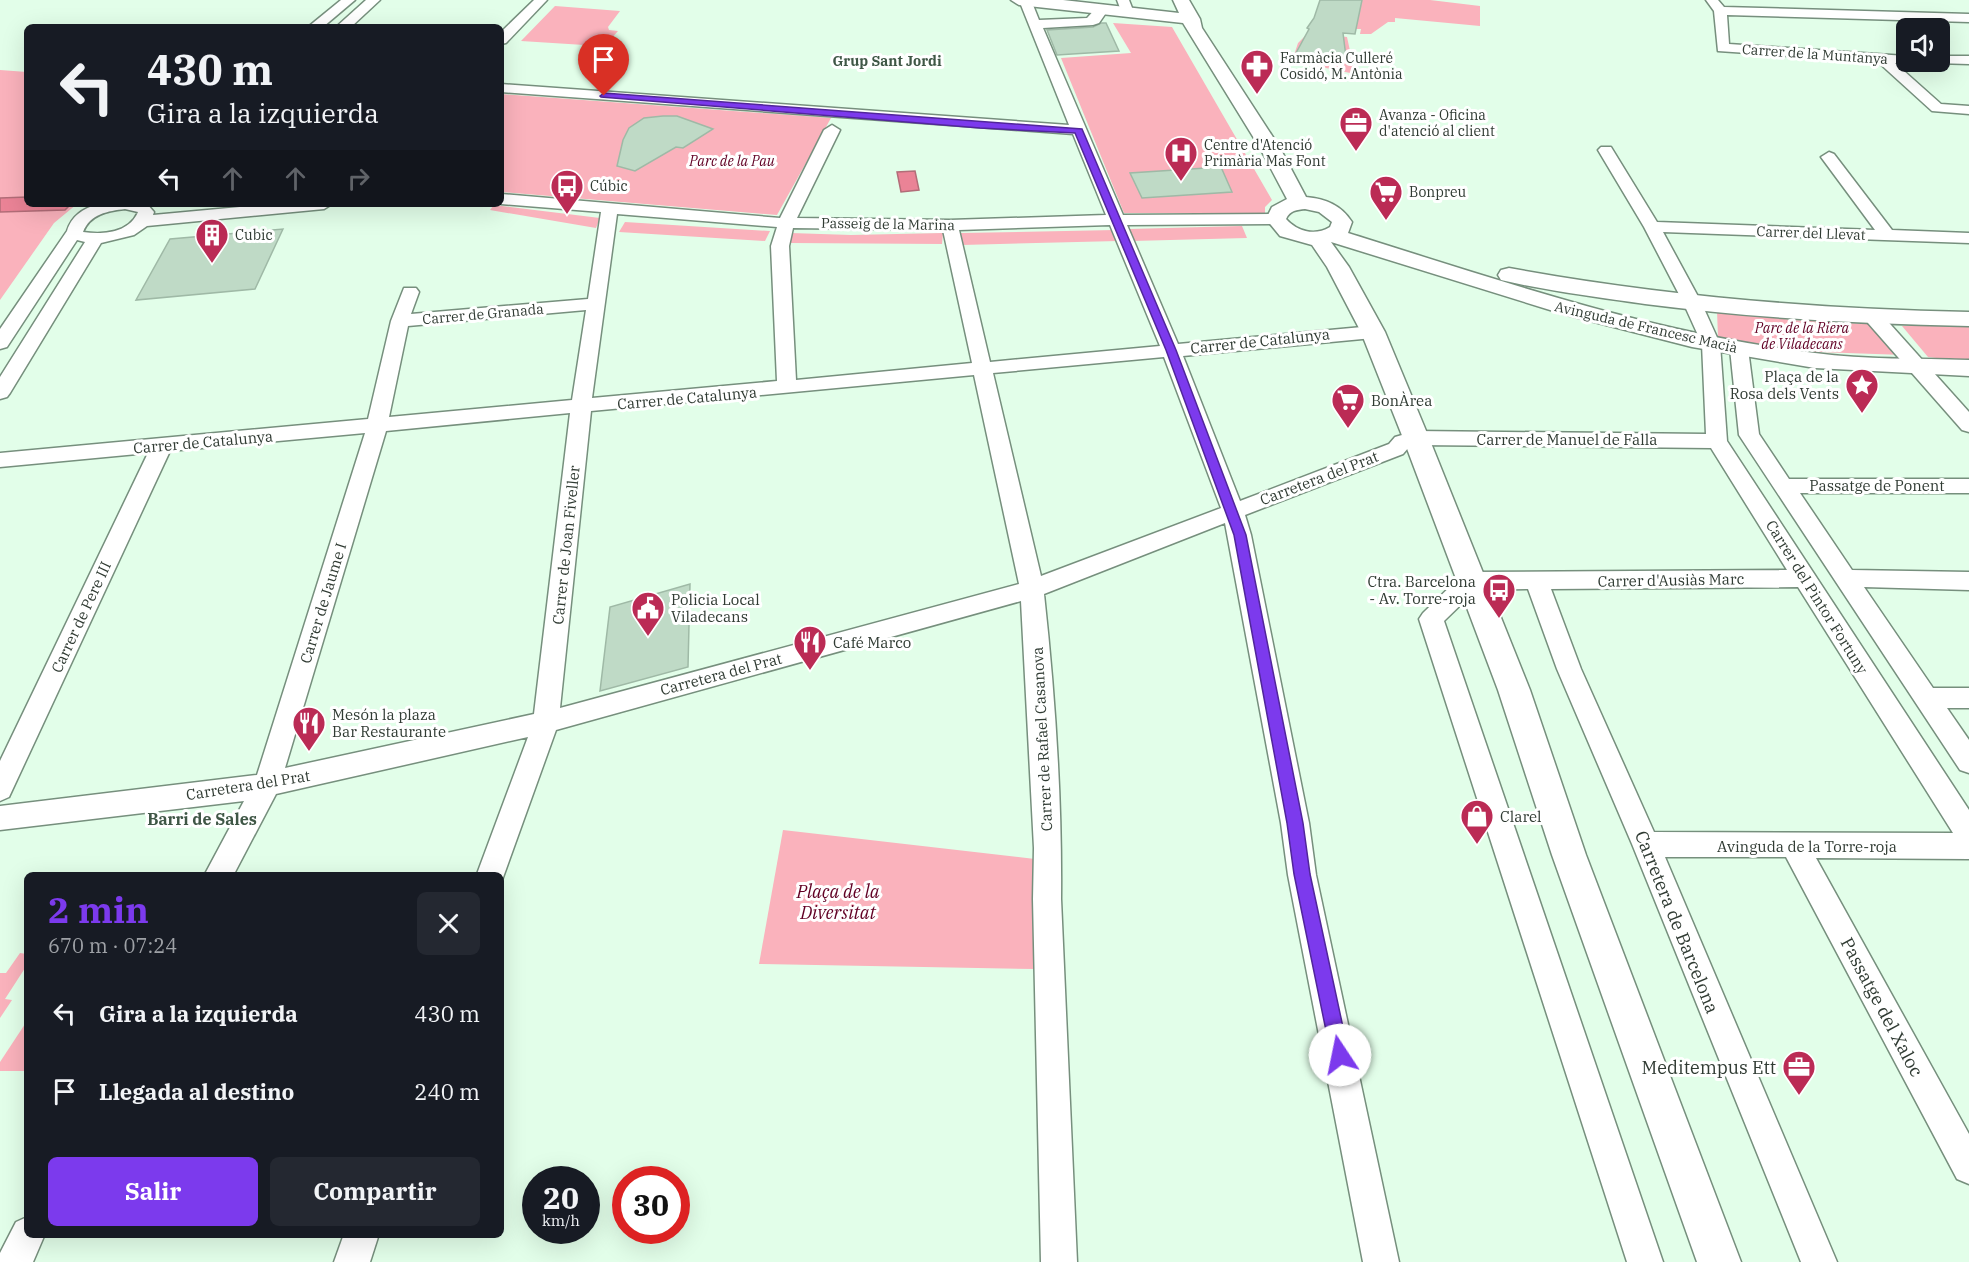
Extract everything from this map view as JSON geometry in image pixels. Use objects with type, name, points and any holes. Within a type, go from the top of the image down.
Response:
[{"type":"street","points":[[319,24],[349,0]]},
{"type":"street","points":[[346,24],[374,0]]},
{"type":"street","points":[[504,37],[542,0]]},
{"type":"street","points":[[1019,0],[1102,10],[1124,3],[1192,19]]},
{"type":"street","points":[[1181,0],[1206,47],[1270,148],[1299,203]]},
{"type":"street","points":[[1025,1],[1171,350],[1240,535],[1295,823],[1302,874],[1381,1262]]},
{"type":"street","points":[[1716,5],[1969,18]]},
{"type":"street","name":"Carrer de la Muntanya","points":[[1716,5],[1723,48],[1896,60]]},
{"type":"street","points":[[1035,24],[1088,22],[1094,20],[1102,10]]},
{"type":"street","points":[[1883,60],[1937,108],[1969,110]]},
{"type":"street","points":[[1950,60],[1969,60]]},
{"type":"street","points":[[504,88],[1078,130]]},
{"type":"street","points":[[787,388],[780,246],[786,223],[832,130]]},
{"type":"street","name":"Carrer del Pintor Fortuny","points":[[1606,150],[1652,227],[1692,302],[1710,344],[1717,441],[1969,834]]},
{"type":"street","points":[[1829,157],[1888,236]]},
{"type":"street","name":"Passeig de la Marina","points":[[504,198],[786,223],[950,225],[1116,220],[1276,219]]},
{"type":"street","points":[[1331,234],[1291,233],[1280,225],[1276,219],[1277,213],[1299,203],[1316,204],[1332,210],[1341,219],[1331,234],[1338,267],[1373,332],[1514,690],[1566,845],[1719,1262]]},
{"type":"street","points":[[0,343],[75,231],[78,222],[100,207]]},
{"type":"street","points":[[75,231],[79,236],[95,239],[123,233],[144,211],[247,207]]},
{"type":"street","name":"Carrer de Joan Fiveller","points":[[492,872],[546,722],[582,407],[610,208]]},
{"type":"street","name":"Carrer de Rafael Casanova","points":[[950,225],[1032,589],[1037,638],[1048,848],[1048,922],[1059,1262]]},
{"type":"street","name":"Carrer del Llevat","points":[[1652,227],[1969,238]]},
{"type":"street","name":"Avinguda de Francesc Macià","points":[[1331,234],[1510,275],[1692,302],[1875,318],[1969,319]]},
{"type":"street","name":"Avinguda de Francesc Macià","points":[[1331,234],[1531,298],[1710,344],[1816,362],[1969,368]]},
{"type":"street","points":[[0,393],[95,239]]},
{"type":"street","name":"Carrer de Granada","points":[[410,292],[400,321],[596,304]]},
{"type":"street","points":[[1875,318],[1969,425]]},
{"type":"street","name":"Carrer de Jaume I","points":[[220,872],[267,784],[377,426],[400,321]]},
{"type":"street","name":"Carrer de Catalunya","points":[[0,460],[1373,332]]},
{"type":"street","points":[[1739,349],[1749,435],[1969,762]]},
{"type":"street","name":"Carrer de Manuel de Falla","points":[[1416,438],[1717,441]]},
{"type":"street","name":"Carretera del Prat","points":[[0,818],[240,790],[546,722],[1032,589],[1396,448],[1402,442],[1416,438]]},
{"type":"street","name":"Carrer de Pere III","points":[[0,789],[162,446]]},
{"type":"street","name":"Passatge de Ponent","points":[[1785,486],[1969,486]]},
{"type":"street","name":"Carrer d'Ausiàs Marc","points":[[1470,581],[1805,578]]},
{"type":"street","points":[[1844,578],[1969,581]]},
{"type":"street","points":[[1470,581],[1431,619],[1645,1262]]},
{"type":"street","name":"Carretera de Barcelona","points":[[1537,582],[1569,669],[1646,844],[1819,1262]]},
{"type":"street","points":[[1928,698],[1969,698]]},
{"type":"street","name":"Avinguda de la Torre-roja","points":[[1646,844],[1795,847],[1969,846]]},
{"type":"street","name":"Passatge del Xaloc","points":[[1795,847],[1969,1167]]},
{"type":"street","points":[[14,1262],[26,1238]]},
{"type":"street","points":[[352,1262],[361,1238]]},
{"type":"green space","points":[[1362,0],[1430,0],[1480,6],[1480,26],[1395,18],[1395,22],[1388,22],[1371,34],[1360,34],[1361,29],[1356,29]]},
{"type":"green space","points":[[555,6],[620,11],[608,27],[609,30],[618,31],[609,41],[604,41],[600,46],[521,41]]},
{"type":"green space","points":[[1113,23],[1172,27],[1272,200],[1265,207],[1265,213],[1124,213],[1061,58],[1131,53]]},
{"type":"green space","points":[[1308,33],[1347,37],[1355,74],[1292,61],[1298,43]],"holes":[[[1304,38],[1340,42],[1346,57],[1338,57],[1336,54],[1330,61],[1296,53]]]},
{"type":"green space","points":[[0,70],[24,72],[24,207],[73,207],[54,223],[0,300]]},
{"type":"green space","name":"Parc de la Pau","points":[[504,94],[831,118],[777,215],[504,192]]},
{"type":"green space","points":[[504,206],[600,218],[596,228],[490,210],[492,207]]},
{"type":"green space","points":[[625,222],[770,231],[765,241],[619,232]]},
{"type":"green space","points":[[1242,226],[1247,238],[1132,241],[1129,229]]},
{"type":"green space","points":[[1115,230],[1118,241],[962,245],[961,233]]},
{"type":"green space","points":[[791,233],[851,235],[943,233],[942,244],[790,243]]},
{"type":"green space","name":"Parc de la Riera de Viladecans","points":[[1717,311],[1792,320],[1885,325],[1904,355],[1790,351],[1718,337]]},
{"type":"green space","points":[[1902,326],[1969,326],[1969,362],[1928,357]]},
{"type":"green space","name":"Plaça de la Diversitat","points":[[783,830],[1035,859],[1035,969],[759,964]]},
{"type":"green space","points":[[20,953],[24,954],[24,970],[5,999],[12,1000],[0,1018],[0,973],[6,973]]},
{"type":"green space","points":[[24,1026],[24,1071],[0,1071],[0,1062]]},
{"type":"shaded area","points":[[915,171],[919,190],[901,192],[897,172]]},
{"type":"shaded area","points":[[24,197],[24,207],[68,207],[65,210],[0,212],[0,198]]},
{"type":"building","points":[[1320,0],[1362,0],[1355,34],[1343,33],[1346,57],[1334,56],[1330,61],[1296,53],[1314,18]]},
{"type":"building","points":[[1106,23],[1119,51],[1057,55],[1047,30],[1093,27]]},
{"type":"building","points":[[677,116],[713,129],[683,148],[676,147],[635,171],[617,166],[623,140],[629,128],[644,118]]},
{"type":"building","name":"Centre d'Atenció Primària Mas Font","points":[[1221,167],[1232,192],[1142,198],[1130,173]]},
{"type":"building","name":"Cubic","points":[[283,229],[255,289],[136,300],[170,239]]},
{"type":"building","name":"Policia Local Viladecans","points":[[690,584],[688,667],[600,691],[610,607]]},
{"type":"place","name":"Farmàcia Culleré Cosidó, M. Antònia","points":[[1257,95]]},
{"type":"place","name":"Avanza - Oficina d'atenció al client","points":[[1356,152]]},
{"type":"place","name":"Centre d'Atenció Primària Mas Font","points":[[1181,182]]},
{"type":"place","name":"Cúbic","points":[[567,215]]},
{"type":"place","name":"Bonpreu","points":[[1386,221]]},
{"type":"place","name":"Cubic","points":[[212,264]]},
{"type":"place","name":"Plaça de la Rosa dels Vents","points":[[1862,414]]},
{"type":"place","name":"BonÀrea","points":[[1348,429]]},
{"type":"place","name":"Ctra. Barcelona - Av. Torre-roja","points":[[1499,619]]},
{"type":"place","name":"Policia Local Viladecans","points":[[648,637]]},
{"type":"place","name":"Café Marco","points":[[810,671]]},
{"type":"place","name":"Mesón la plaza Bar Restaurante","points":[[309,752]]},
{"type":"place","name":"Clarel","points":[[1477,845]]},
{"type":"place","name":"Meditempus Ett","points":[[1799,1096]]},
{"type":"district","name":"Grup Sant Jordi","points":[[887,61]]},
{"type":"district","name":"Barri de Sales","points":[[202,819]]},
{"type":"route","points":[[604,96],[980,125],[1078,130],[1171,350],[1240,535],[1295,823],[1302,874],[1340,1055]]}]
